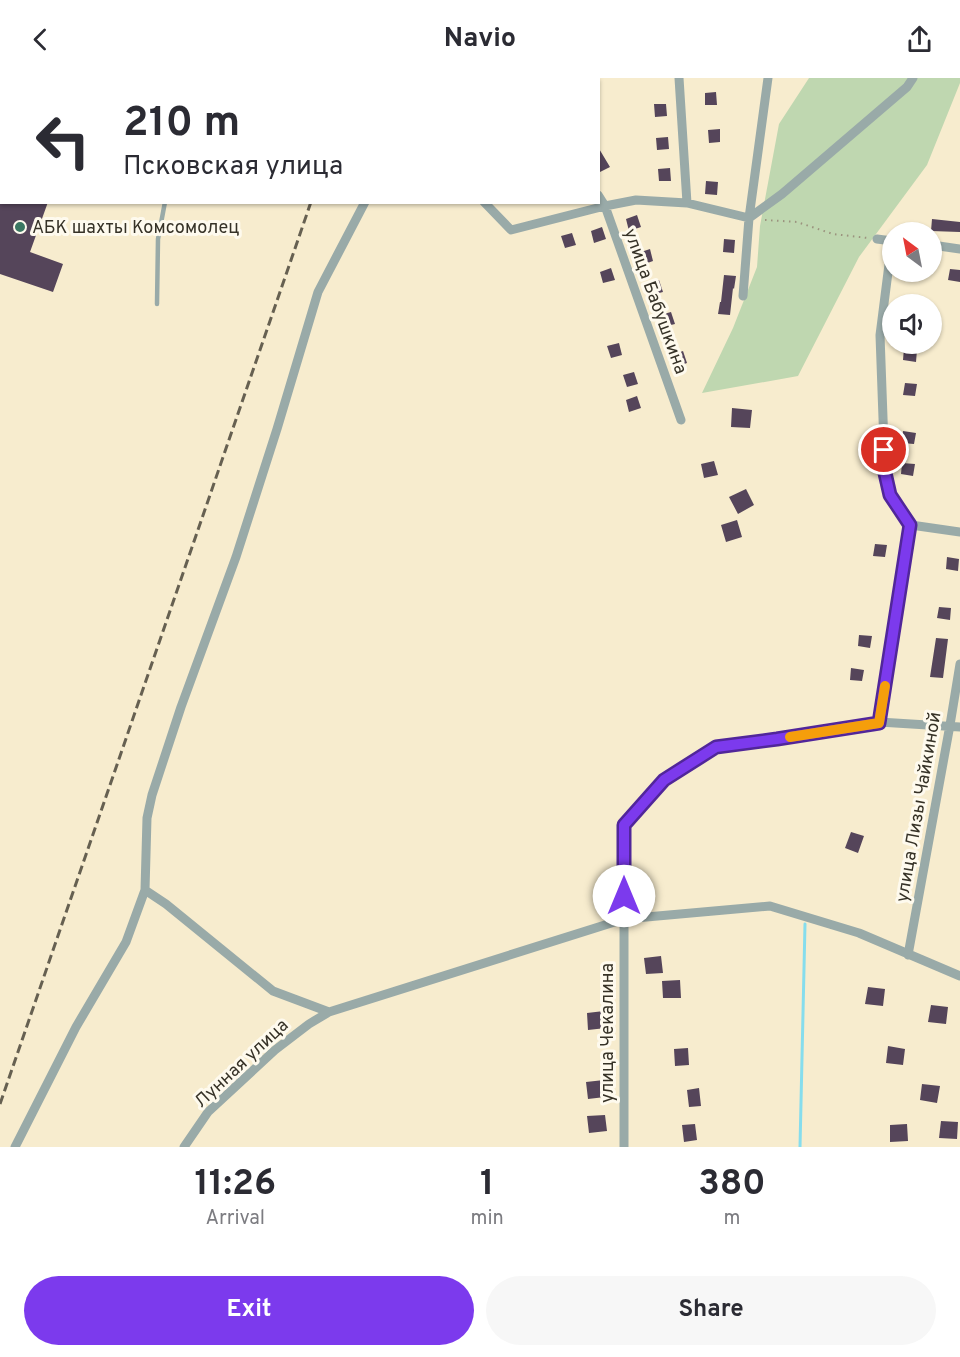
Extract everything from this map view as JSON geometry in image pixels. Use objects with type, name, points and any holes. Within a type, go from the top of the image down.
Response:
[{"type":"street","points":[[679,78],[687,202]]},
{"type":"street","points":[[742,296],[749,218],[768,78]]},
{"type":"street","points":[[749,218],[782,194],[907,87],[913,78]]},
{"type":"street","name":"улица Бабушкина","points":[[600,198],[605,206],[681,420]]},
{"type":"street","points":[[486,204],[511,230],[636,200],[687,202],[749,218]]},
{"type":"street","points":[[15,1147],[76,1027],[126,942],[145,890],[147,818],[152,795],[181,706],[236,557],[318,292],[363,204]]},
{"type":"street","points":[[877,239],[882,240]]},
{"type":"street","points":[[942,246],[960,249]]},
{"type":"street","points":[[879,723],[910,525],[890,495],[885,473],[880,335],[887,282]]},
{"type":"street","points":[[910,525],[960,532]]},
{"type":"street","name":"улица Лизы Чайкиной","points":[[908,955],[955,726],[960,664]]},
{"type":"street","name":"улица Чекалина","points":[[624,1147],[624,825],[664,780],[716,747],[879,723],[955,726]]},
{"type":"street","points":[[145,890],[166,904],[273,991],[329,1012]]},
{"type":"street","name":"Лунная улица","points":[[184,1147],[208,1112],[275,1050],[329,1012],[624,919],[770,906],[859,933],[960,976]]},
{"type":"lane","points":[[157,304],[158,240],[165,204]]},
{"type":"path","points":[[749,218],[797,222],[833,234],[877,239]]},
{"type":"green space","points":[[809,78],[960,78],[927,165],[885,222],[882,222],[882,226],[859,257],[798,376],[702,393],[733,328],[757,267],[760,226],[779,124]]},
{"type":"building","points":[[716,92],[717,105],[705,105],[705,93]]},
{"type":"building","points":[[654,104],[666,104],[667,116],[655,117]]},
{"type":"building","points":[[720,129],[720,142],[709,143],[708,130]]},
{"type":"building","points":[[668,137],[669,149],[657,150],[656,138]]},
{"type":"building","points":[[600,150],[610,167],[600,172]]},
{"type":"building","points":[[670,168],[671,181],[659,181],[658,169]]},
{"type":"building","points":[[706,181],[718,182],[717,195],[705,194]]},
{"type":"building","name":"АБК шахты Комсомолец","points":[[0,204],[47,204],[30,252],[63,264],[53,292],[0,274]]},
{"type":"building","points":[[637,215],[641,227],[629,231],[626,219]]},
{"type":"building","points":[[932,219],[960,222],[960,232],[942,231],[942,222],[932,222]]},
{"type":"building","points":[[602,227],[606,239],[594,243],[591,231]]},
{"type":"building","points":[[572,233],[576,245],[565,248],[561,236]]},
{"type":"building","points":[[724,239],[735,240],[734,253],[723,252]]},
{"type":"building","points":[[650,249],[653,261],[642,265],[638,253]]},
{"type":"building","points":[[611,268],[615,280],[603,283],[600,272]]},
{"type":"building","points":[[950,269],[960,270],[960,282],[948,280]]},
{"type":"building","points":[[724,275],[736,276],[730,315],[718,314]]},
{"type":"building","points":[[659,280],[663,292],[651,295],[648,283]]},
{"type":"building","points":[[671,312],[675,324],[663,327],[660,315]]},
{"type":"building","points":[[619,343],[622,355],[611,358],[607,346]]},
{"type":"building","points":[[683,351],[687,363],[676,367],[672,355]]},
{"type":"building","points":[[904,354],[917,354],[916,362],[903,360]]},
{"type":"building","points":[[634,372],[638,384],[627,387],[623,375]]},
{"type":"building","points":[[905,383],[917,384],[915,396],[903,395]]},
{"type":"building","points":[[637,396],[641,408],[629,412],[626,400]]},
{"type":"building","points":[[732,408],[752,410],[750,428],[731,427]]},
{"type":"building","points":[[903,431],[916,433],[914,444],[902,443]]},
{"type":"building","points":[[714,461],[718,475],[704,478],[701,464]]},
{"type":"building","points":[[902,463],[915,464],[913,476],[901,474]]},
{"type":"building","points":[[746,489],[754,505],[738,514],[729,497]]},
{"type":"building","points":[[737,520],[742,537],[726,542],[721,525]]},
{"type":"building","points":[[875,544],[887,545],[885,557],[873,556]]},
{"type":"building","points":[[947,557],[959,559],[958,571],[946,569]]},
{"type":"building","points":[[939,607],[951,608],[950,620],[937,618]]},
{"type":"building","points":[[859,635],[872,636],[870,648],[858,646]]},
{"type":"building","points":[[936,638],[948,639],[943,678],[930,677]]},
{"type":"building","points":[[851,668],[864,670],[862,681],[850,680]]},
{"type":"building","points":[[851,832],[864,836],[858,853],[845,848]]},
{"type":"building","points":[[661,956],[663,973],[646,974],[644,958]]},
{"type":"building","points":[[680,980],[681,998],[663,998],[662,981]]},
{"type":"building","points":[[868,987],[885,989],[883,1006],[865,1004]]},
{"type":"building","points":[[931,1005],[948,1007],[946,1024],[928,1022]]},
{"type":"building","points":[[604,1011],[606,1028],[588,1030],[587,1013]]},
{"type":"building","points":[[888,1046],[905,1049],[903,1065],[886,1063]]},
{"type":"building","points":[[688,1048],[689,1065],[675,1066],[674,1049]]},
{"type":"building","points":[[604,1080],[605,1097],[588,1099],[586,1082]]},
{"type":"building","points":[[922,1084],[940,1086],[937,1103],[920,1100]]},
{"type":"building","points":[[699,1088],[701,1106],[689,1107],[687,1090]]},
{"type":"building","points":[[605,1115],[607,1131],[589,1133],[587,1116]]},
{"type":"building","points":[[941,1121],[958,1122],[957,1139],[939,1138]]},
{"type":"building","points":[[695,1124],[697,1140],[684,1142],[682,1125]]},
{"type":"building","points":[[907,1124],[908,1141],[890,1142],[890,1125]]},
{"type":"waterway","points":[[800,1147],[805,924]]},
{"type":"railway","points":[[0,1104],[310,204]]},
{"type":"slow traffic","points":[[790,737],[879,723],[885,686]]},
{"type":"place","name":"АБК шахты Комсомолец","points":[[20,227]]},
{"type":"route","points":[[624,896],[624,825],[664,780],[716,747],[879,723],[910,525],[890,495],[885,473],[884,450]]}]
